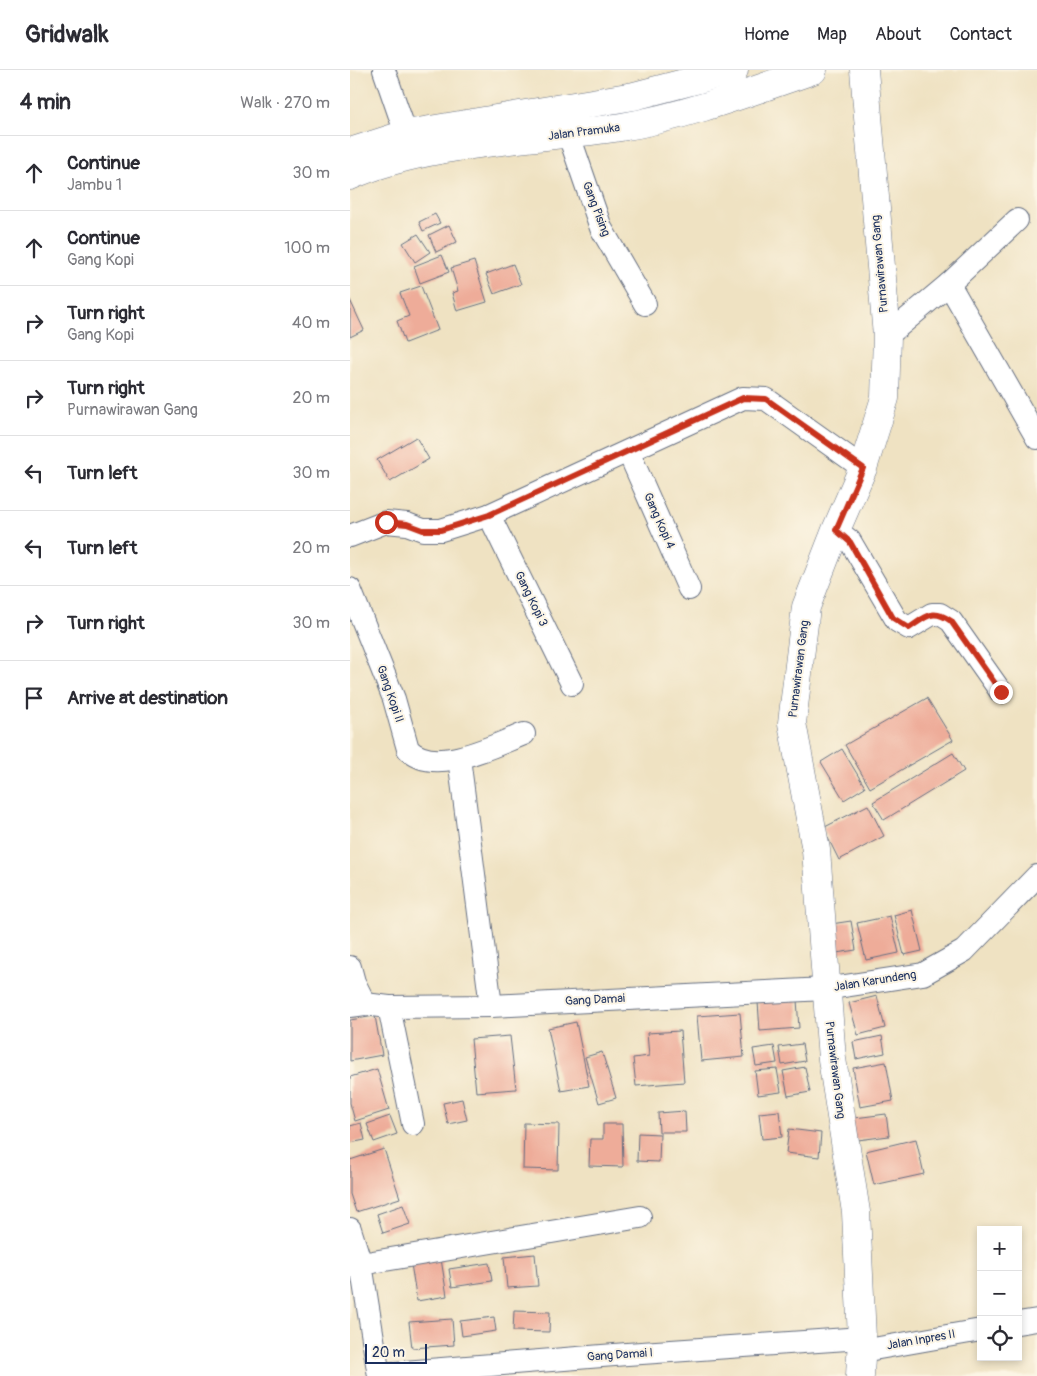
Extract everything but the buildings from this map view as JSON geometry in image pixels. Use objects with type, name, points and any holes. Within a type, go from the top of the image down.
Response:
[{"type":"street","points":[[384,70],[406,134]]},
{"type":"street","points":[[350,152],[406,134],[634,96],[734,70]]},
{"type":"street","name":"Jalan Pramuka","points":[[350,176],[423,153],[623,127],[714,104],[813,70]]},
{"type":"street","name":"Purnawirawan Gang","points":[[861,1355],[856,1212],[832,1060],[825,989],[816,850],[792,723],[806,607],[863,468],[885,398],[887,336],[864,70]]},
{"type":"street","name":"Gang Pising","points":[[560,108],[601,228],[645,304]]},
{"type":"street","points":[[887,336],[949,284],[1017,220]]},
{"type":"street","points":[[949,284],[1037,438]]},
{"type":"street","points":[[350,536],[386,522],[407,524],[423,530],[441,530],[489,515],[628,453],[671,430],[743,398],[766,399],[863,468]]},
{"type":"street","name":"Gang Kopi 4","points":[[628,453],[689,589]]},
{"type":"street","name":"Gang Kopi 3","points":[[489,515],[572,684]]},
{"type":"street","points":[[836,530],[850,542],[897,621],[909,628],[932,614],[940,614],[951,621],[1001,692]]},
{"type":"street","name":"Gang Kopi II","points":[[350,589],[394,699],[408,749],[413,754],[427,760],[459,758],[524,734]]},
{"type":"street","points":[[459,758],[492,1006]]},
{"type":"street","name":"Jalan Karundeng","points":[[825,989],[923,974],[943,965],[964,951],[1037,876]]},
{"type":"street","points":[[350,967],[357,1005]]},
{"type":"street","name":"Gang Damai","points":[[357,1005],[389,1007],[492,1006],[825,989]]},
{"type":"street","points":[[389,1007],[413,1124]]},
{"type":"street","points":[[355,1266],[640,1217]]},
{"type":"street","points":[[350,1229],[355,1266],[379,1375]]},
{"type":"street","points":[[1022,1323],[1037,1320]]},
{"type":"street","name":"Jalan Inpres II","points":[[861,1355],[977,1331]]},
{"type":"street","name":"Gang Damai I","points":[[379,1375],[627,1354],[861,1355]]},
{"type":"route","points":[[386,522],[407,524],[423,530],[441,530],[489,515],[628,453],[671,430],[743,398],[766,399],[863,468],[836,530],[850,542],[893,618],[909,628],[932,614],[940,614],[951,621],[1001,692]]}]
